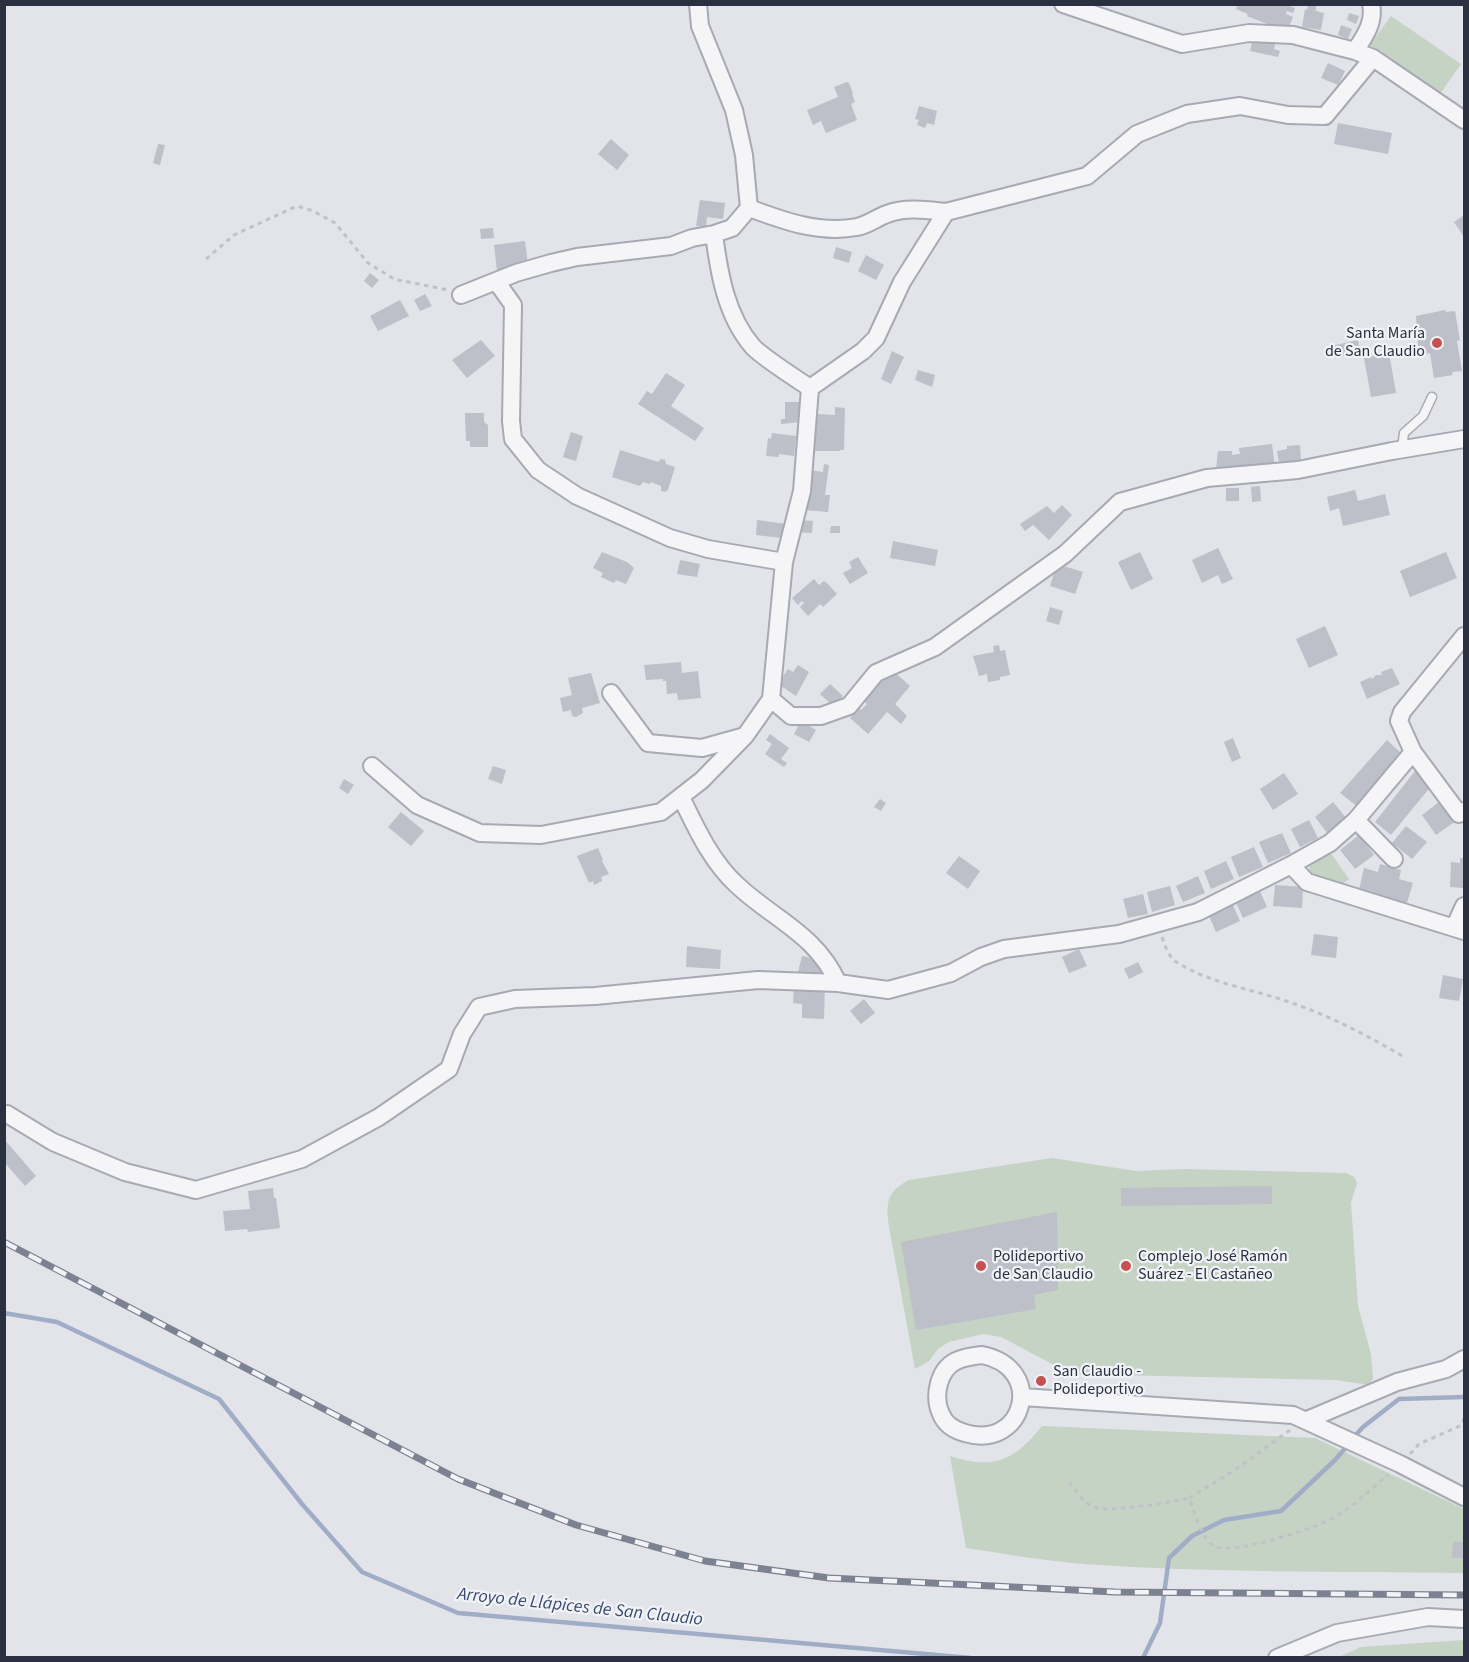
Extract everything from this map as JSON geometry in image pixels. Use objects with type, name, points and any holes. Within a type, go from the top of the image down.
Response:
[{"type":"street","points":[[460,295],[516,273],[577,256],[671,246],[692,238],[714,234],[732,228],[749,208],[744,155],[734,110],[700,26],[698,4]]},
{"type":"street","points":[[1063,4],[1182,44],[1249,33],[1293,35],[1355,51],[1373,58],[1464,120]]},
{"type":"street","points":[[1355,51],[1374,15],[1371,4]]},
{"type":"street","points":[[749,208],[798,225],[820,228],[855,227],[903,210],[921,209],[946,212],[1087,176],[1137,134],[1187,114],[1240,106],[1288,115],[1324,116],[1373,58]]},
{"type":"street","points":[[810,388],[863,351],[876,339],[902,282],[946,212]]},
{"type":"street","points":[[714,234],[718,265],[733,317],[754,348],[810,388]]},
{"type":"street","points":[[496,281],[513,305],[511,421],[513,439],[538,470],[577,495],[670,538],[708,549],[784,562]]},
{"type":"street","points":[[372,766],[417,805],[480,833],[541,835],[661,812],[702,780],[745,736],[771,699],[784,562],[802,491],[810,388]]},
{"type":"street","points":[[771,699],[791,716],[821,716],[849,706],[876,673],[935,647],[1065,554],[1120,502],[1207,478],[1299,470],[1464,439]]},
{"type":"street","points":[[1462,812],[1413,752],[1399,721],[1402,712],[1464,636]]},
{"type":"street","points":[[611,693],[648,743],[702,748],[745,736]]},
{"type":"street","points":[[7,1114],[53,1142],[125,1172],[196,1190],[302,1159],[379,1118],[449,1069],[462,1034],[479,1007],[515,999],[595,996],[758,980],[838,983],[888,990],[951,973],[981,957],[1004,950],[1119,934],[1198,912],[1330,843],[1356,820],[1413,752]]},
{"type":"street","points":[[681,797],[699,833],[722,870],[738,886],[775,913],[817,950],[830,966],[838,983]]},
{"type":"street","points":[[1356,820],[1394,859]]},
{"type":"street","points":[[1291,865],[1307,882],[1459,930],[1464,906]]},
{"type":"street","points":[[982,1355],[996,1358],[1008,1365],[1018,1382],[1022,1397],[1016,1417],[1010,1424],[987,1436],[974,1436],[951,1427],[944,1421],[937,1401],[939,1382],[949,1367],[966,1357],[982,1355]]},
{"type":"street","points":[[1307,1420],[1397,1382],[1446,1369],[1464,1359]]},
{"type":"street","points":[[1022,1397],[1293,1415],[1361,1445],[1464,1497]]},
{"type":"street","points":[[1277,1658],[1337,1633],[1428,1617],[1464,1619]]},
{"type":"lane","points":[[1402,449],[1404,434],[1423,416],[1432,397]]},
{"type":"path","points":[[206,260],[234,235],[297,207],[313,211],[335,223],[368,263],[394,279],[430,285],[460,295]]},
{"type":"path","points":[[1159,923],[1166,950],[1175,962],[1213,979],[1287,1001],[1330,1018],[1406,1058]]},
{"type":"path","points":[[1189,1498],[1209,1543],[1223,1549],[1237,1549],[1282,1537],[1329,1520],[1368,1494],[1419,1444],[1462,1425],[1464,1418]]},
{"type":"path","points":[[1070,1482],[1083,1500],[1096,1508],[1136,1507],[1189,1498],[1235,1470],[1307,1420]]},
{"type":"green space","points":[[1391,16],[1461,64],[1440,94],[1370,45]]},
{"type":"green space","points":[[1330,852],[1349,879],[1338,887],[1308,874],[1311,863]]},
{"type":"green space","name":"Complejo José Ramón Suárez - El Castañeo","points":[[1052,1158],[1136,1171],[1184,1169],[1346,1173],[1354,1177],[1357,1183],[1351,1203],[1358,1306],[1371,1354],[1373,1378],[1369,1385],[1335,1380],[1071,1374],[1001,1337],[983,1334],[949,1342],[938,1349],[929,1361],[915,1369],[889,1227],[888,1205],[892,1194],[901,1184],[909,1180]]},
{"type":"green space","points":[[1042,1426],[1315,1438],[1464,1509],[1464,1573],[1132,1567],[1055,1561],[966,1548],[950,1456],[979,1462],[1002,1459],[1022,1447]]},
{"type":"green space","points":[[1464,1640],[1464,1657],[1339,1657],[1361,1647]]},
{"type":"building","points":[[1238,4],[1283,4],[1295,8],[1293,13],[1287,11],[1286,14],[1293,17],[1289,27],[1282,25],[1280,29],[1247,16],[1248,14],[1236,9]]},
{"type":"building","points":[[1308,5],[1316,6],[1316,11],[1324,13],[1321,30],[1302,27],[1305,9],[1307,10]]},
{"type":"building","points":[[1349,13],[1359,16],[1356,24],[1347,20]]},
{"type":"building","points":[[1341,25],[1352,29],[1348,39],[1338,35]]},
{"type":"building","points":[[1253,39],[1275,44],[1274,49],[1280,51],[1278,57],[1250,51]]},
{"type":"building","points":[[1328,63],[1345,71],[1338,85],[1321,78]]},
{"type":"building","points":[[847,82],[853,93],[855,102],[851,104],[857,120],[826,133],[821,121],[813,125],[807,110],[838,97],[834,87]]},
{"type":"building","points":[[919,106],[937,111],[934,125],[927,123],[925,128],[917,125],[919,120],[915,119]]},
{"type":"building","points":[[1338,123],[1392,133],[1388,154],[1334,144]]},
{"type":"building","points":[[611,139],[629,155],[617,170],[598,154]]},
{"type":"building","points":[[158,144],[165,145],[160,165],[153,163]]},
{"type":"building","points":[[700,200],[725,203],[723,219],[707,217],[706,227],[696,226]]},
{"type":"building","points":[[1464,215],[1464,237],[1454,222]]},
{"type":"building","points":[[493,228],[494,238],[481,239],[480,229]]},
{"type":"building","points":[[525,241],[528,265],[523,268],[497,271],[494,245]]},
{"type":"building","points":[[836,247],[852,252],[849,263],[833,258]]},
{"type":"building","points":[[866,255],[884,265],[876,280],[858,271]]},
{"type":"building","points":[[370,273],[379,280],[372,288],[364,281]]},
{"type":"building","points":[[425,294],[432,306],[420,311],[414,300]]},
{"type":"building","points":[[400,300],[409,316],[378,331],[370,316]]},
{"type":"building","name":"Santa María de San Claudio","points":[[1445,310],[1446,312],[1455,311],[1462,371],[1434,378],[1430,353],[1421,355],[1420,346],[1418,346],[1416,316]]},
{"type":"building","points":[[481,340],[495,356],[467,378],[452,360]]},
{"type":"building","points":[[1358,340],[1360,353],[1334,358],[1331,346]]},
{"type":"building","points":[[892,351],[904,357],[891,384],[881,379]]},
{"type":"building","points":[[1389,353],[1396,393],[1371,397],[1364,358]]},
{"type":"building","points":[[918,370],[935,375],[932,387],[915,380]]},
{"type":"building","points":[[666,373],[685,385],[671,406],[704,428],[695,441],[638,404],[647,391],[652,394]]},
{"type":"building","points":[[785,402],[799,402],[799,415],[802,414],[802,422],[781,424],[781,419],[785,419]]},
{"type":"building","points":[[835,407],[845,408],[844,450],[815,451],[817,414],[835,415]]},
{"type":"building","points":[[465,413],[484,413],[484,422],[488,425],[488,447],[470,447],[470,441],[466,441]]},
{"type":"building","points":[[571,432],[583,436],[576,461],[563,457]]},
{"type":"building","points":[[772,433],[796,436],[794,456],[779,454],[779,457],[766,456],[768,438],[771,439]]},
{"type":"building","points":[[1272,444],[1275,467],[1216,469],[1218,451],[1232,451],[1232,455],[1240,454],[1239,448]]},
{"type":"building","points":[[1300,445],[1301,464],[1280,468],[1277,451],[1287,449],[1287,446]]},
{"type":"building","points":[[620,450],[658,462],[661,459],[665,460],[666,464],[675,467],[668,490],[661,491],[661,486],[651,482],[650,484],[643,482],[640,486],[612,477]]},
{"type":"building","points":[[824,464],[829,465],[825,495],[830,495],[828,512],[805,510],[809,470],[823,472]]},
{"type":"building","points":[[1260,486],[1261,501],[1252,502],[1251,487]]},
{"type":"building","points":[[1226,488],[1239,488],[1239,501],[1226,501]]},
{"type":"building","points":[[1355,490],[1358,501],[1385,494],[1390,515],[1343,526],[1339,508],[1330,511],[1327,497]]},
{"type":"building","points":[[1062,505],[1072,515],[1049,540],[1033,525],[1025,531],[1020,524],[1047,506],[1054,513]]},
{"type":"building","points":[[757,520],[786,524],[781,538],[756,535]]},
{"type":"building","points":[[798,520],[813,521],[812,533],[797,532]]},
{"type":"building","points":[[831,526],[840,526],[840,533],[830,533]]},
{"type":"building","points":[[893,541],[938,550],[935,566],[890,558]]},
{"type":"building","points":[[1218,548],[1233,579],[1222,584],[1218,575],[1202,583],[1192,560]]},
{"type":"building","points":[[602,552],[627,562],[634,568],[626,584],[616,580],[614,583],[601,577],[603,573],[593,568]]},
{"type":"building","points":[[1140,552],[1153,579],[1131,590],[1118,562]]},
{"type":"building","points":[[1446,552],[1457,578],[1410,597],[1400,571]]},
{"type":"building","points":[[858,557],[868,573],[850,584],[843,573],[852,568],[849,562]]},
{"type":"building","points":[[680,560],[700,564],[697,577],[677,574]]},
{"type":"building","points":[[1057,564],[1083,572],[1075,594],[1050,586]]},
{"type":"building","points":[[814,579],[819,585],[824,581],[837,594],[823,607],[820,604],[808,616],[800,607],[804,603],[802,601],[798,605],[792,598]]},
{"type":"building","points":[[1050,607],[1063,611],[1059,625],[1046,621]]},
{"type":"building","points":[[1325,626],[1338,655],[1309,668],[1296,639]]},
{"type":"building","points":[[999,645],[1000,651],[1005,650],[1010,675],[988,682],[987,674],[979,676],[973,656],[994,652],[993,646]]},
{"type":"building","points":[[681,662],[682,673],[698,671],[701,698],[678,700],[677,693],[667,694],[666,681],[663,679],[646,680],[644,665]]},
{"type":"building","points":[[798,665],[809,672],[796,696],[778,684],[788,669],[793,672]]},
{"type":"building","points":[[890,668],[910,686],[895,704],[907,716],[901,724],[887,712],[868,734],[850,718],[859,708],[861,710],[867,704],[859,697]]},
{"type":"building","points":[[1392,668],[1400,684],[1367,699],[1360,682],[1371,677],[1372,679],[1376,675],[1382,675],[1381,672]]},
{"type":"building","points":[[591,673],[600,703],[582,708],[583,713],[576,717],[572,716],[571,710],[563,712],[560,698],[572,695],[568,678]]},
{"type":"building","points":[[830,684],[843,696],[833,706],[820,694]]},
{"type":"building","points":[[801,721],[816,730],[809,742],[794,734]]},
{"type":"building","points":[[770,734],[789,748],[781,759],[787,763],[784,767],[765,754],[772,744],[766,740]]},
{"type":"building","points":[[1233,738],[1241,758],[1232,762],[1224,742]]},
{"type":"building","points":[[1387,740],[1401,753],[1358,807],[1340,793]]},
{"type":"building","points":[[493,766],[506,770],[502,784],[488,779]]},
{"type":"building","points":[[1415,771],[1432,785],[1391,835],[1375,822]]},
{"type":"building","points":[[1284,773],[1298,794],[1273,810],[1260,789]]},
{"type":"building","points":[[344,779],[354,785],[348,794],[339,788]]},
{"type":"building","points":[[880,799],[886,803],[881,811],[874,807]]},
{"type":"building","points":[[1333,802],[1347,819],[1328,834],[1315,817]]},
{"type":"building","points":[[1439,802],[1454,822],[1436,835],[1422,815]]},
{"type":"building","points":[[401,812],[424,831],[411,846],[388,827]]},
{"type":"building","points":[[1309,820],[1318,838],[1300,847],[1291,829]]},
{"type":"building","points":[[1406,826],[1427,842],[1412,859],[1392,843]]},
{"type":"building","points":[[1282,833],[1291,853],[1268,863],[1259,842]]},
{"type":"building","points":[[1359,835],[1374,855],[1355,869],[1340,850]]},
{"type":"building","points":[[1254,847],[1263,867],[1239,877],[1231,857]]},
{"type":"building","points":[[598,848],[609,874],[601,877],[602,881],[594,885],[593,881],[589,883],[577,856]]},
{"type":"building","points":[[959,856],[980,871],[968,889],[946,873]]},
{"type":"building","points":[[1460,858],[1464,858],[1464,888],[1450,887],[1451,862],[1460,863]]},
{"type":"building","points":[[1226,861],[1234,879],[1211,889],[1204,871]]},
{"type":"building","points":[[1380,864],[1401,870],[1399,879],[1413,883],[1407,903],[1359,890],[1364,868],[1378,872]]},
{"type":"building","points":[[1198,876],[1205,893],[1183,902],[1176,886]]},
{"type":"building","points":[[1275,885],[1303,887],[1302,908],[1273,906]]},
{"type":"building","points":[[1170,886],[1175,905],[1152,912],[1147,892]]},
{"type":"building","points":[[1259,889],[1267,907],[1243,918],[1235,900]]},
{"type":"building","points":[[1143,894],[1148,914],[1128,918],[1123,899]]},
{"type":"building","points":[[1232,903],[1240,921],[1216,932],[1208,913]]},
{"type":"building","points":[[1314,934],[1338,937],[1336,958],[1311,955]]},
{"type":"building","points":[[687,946],[721,950],[720,969],[686,967]]},
{"type":"building","points":[[1079,949],[1087,966],[1069,973],[1062,957]]},
{"type":"building","points":[[802,956],[818,959],[825,969],[821,975],[798,972]]},
{"type":"building","points":[[1138,962],[1143,972],[1129,979],[1124,969]]},
{"type":"building","points":[[1443,975],[1463,979],[1459,1001],[1439,998]]},
{"type":"building","points":[[794,983],[825,985],[824,1019],[802,1018],[802,1004],[793,1003]]},
{"type":"building","points":[[864,999],[875,1013],[861,1024],[850,1011]]},
{"type":"building","points":[[4,1139],[36,1176],[25,1186],[4,1162]]},
{"type":"building","points":[[1272,1186],[1272,1204],[1121,1206],[1121,1188]]},
{"type":"building","points":[[273,1188],[280,1228],[248,1232],[247,1229],[225,1231],[223,1211],[250,1209],[248,1191]]},
{"type":"building","name":"Polideportivo de San Claudio","points":[[1057,1212],[1058,1290],[1034,1295],[1036,1309],[916,1330],[901,1242]]},
{"type":"building","points":[[1453,1542],[1464,1542],[1464,1558],[1452,1558]]},
{"type":"waterway","name":"Arroyo de Llápices de San Claudio","points":[[4,1313],[57,1322],[219,1399],[302,1504],[362,1572],[458,1613],[971,1658]]},
{"type":"waterway","name":"Arroyo de Llápices de San Claudio","points":[[1353,1438],[1363,1427],[1399,1399],[1464,1397]]},
{"type":"waterway","name":"Arroyo de Llápices de San Claudio","points":[[1143,1658],[1160,1623],[1169,1558],[1192,1536],[1224,1520],[1281,1511],[1348,1445]]},
{"type":"railway","points":[[4,1242],[458,1479],[576,1525],[705,1561],[829,1578],[1115,1592],[1464,1595]]},
{"type":"place","name":"Santa María de San Claudio","points":[[1437,343]]},
{"type":"place","name":"Polideportivo de San Claudio","points":[[981,1266]]},
{"type":"place","name":"Complejo José Ramón Suárez - El Castañeo","points":[[1126,1266]]},
{"type":"place","name":"San Claudio - Polideportivo","points":[[1041,1381]]}]
